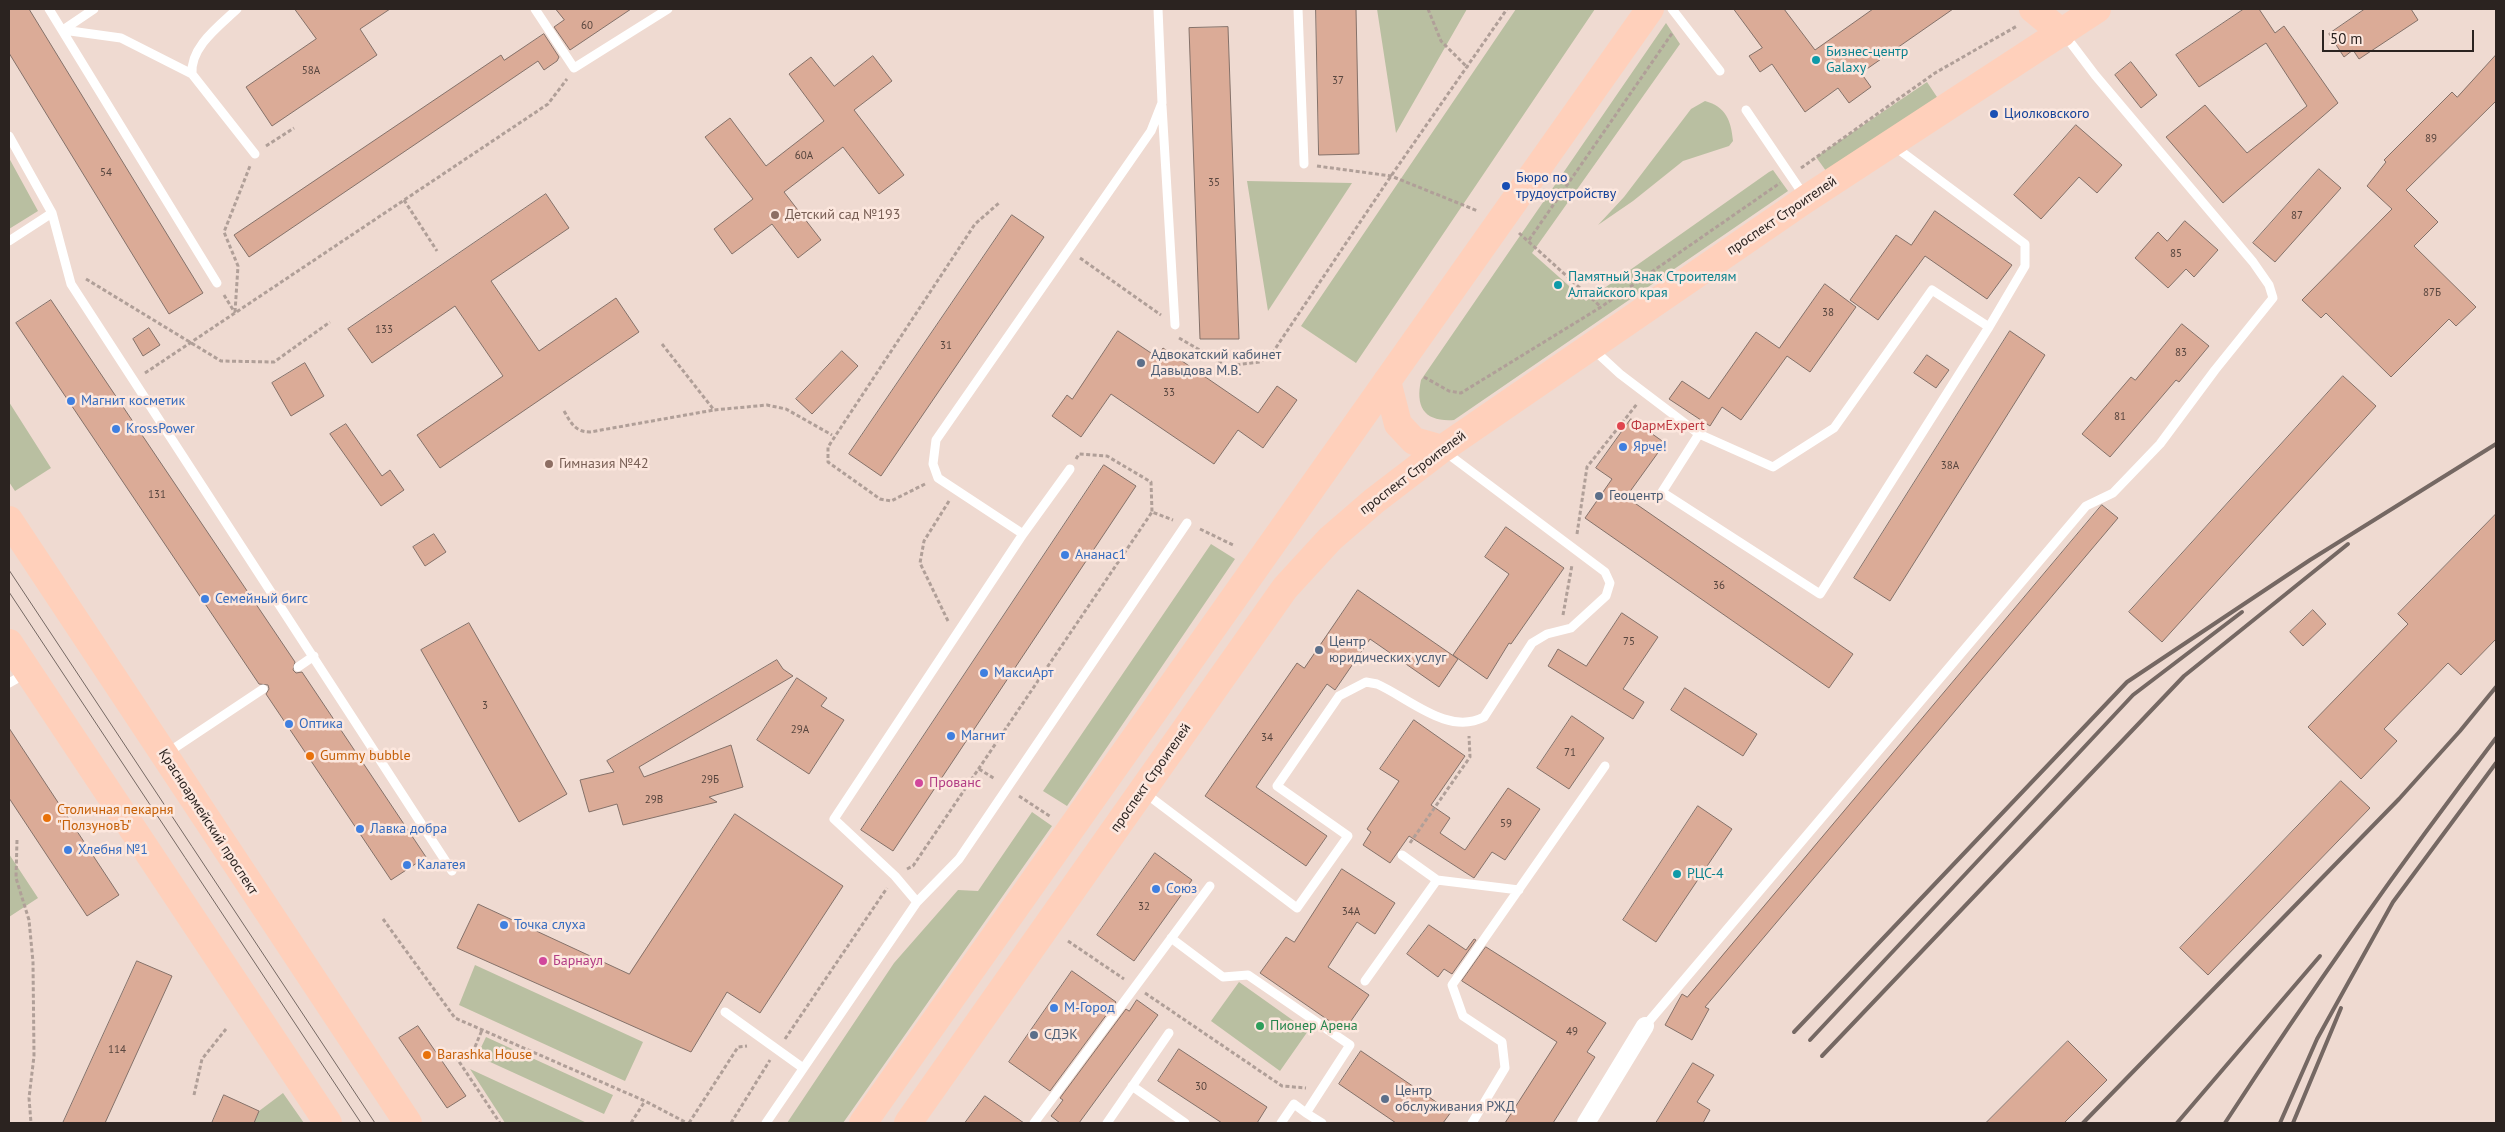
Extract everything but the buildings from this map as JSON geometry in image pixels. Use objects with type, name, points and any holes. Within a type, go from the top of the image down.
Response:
[{"type":"main road","points":[[863,1123],[1650,9]]},
{"type":"main road","name":"проспект Строителей","points":[[908,1123],[1286,588],[1330,539],[1374,501],[1442,449],[1592,348],[1806,199],[2097,9]]},
{"type":"main road","points":[[2034,10],[2062,33]]},
{"type":"main road","points":[[1387,381],[1398,424],[1414,441],[1442,449]]},
{"type":"main road","name":"Красноармейский проспект","points":[[9,520],[408,1123]]},
{"type":"main road","points":[[9,643],[18,678],[179,896],[328,1123]]},
{"type":"street","points":[[1586,1123],[1645,1026]]},
{"type":"lane","points":[[49,9],[217,283]]},
{"type":"lane","points":[[63,30],[94,9]]},
{"type":"lane","points":[[192,74],[191,63],[194,55],[211,33],[238,9]]},
{"type":"lane","points":[[535,9],[574,68],[668,9]]},
{"type":"lane","points":[[1158,9],[1175,325]]},
{"type":"lane","points":[[1298,9],[1304,164]]},
{"type":"lane","points":[[1672,9],[1720,71]]},
{"type":"lane","points":[[63,30],[121,38],[192,74],[255,154]]},
{"type":"lane","points":[[1645,1026],[2086,506],[2113,493],[2160,444],[2215,370],[2273,298],[2269,285],[2253,262],[2062,33]]},
{"type":"lane","points":[[1023,534],[938,478],[933,464],[936,440],[1151,131],[1162,103]]},
{"type":"lane","points":[[1746,110],[1806,199]]},
{"type":"lane","points":[[9,136],[52,213],[71,284],[452,871]]},
{"type":"lane","points":[[1699,434],[1662,492],[1820,594],[1989,327],[2025,266],[2025,244],[1890,143]]},
{"type":"lane","points":[[9,242],[52,213]]},
{"type":"lane","points":[[1592,348],[1645,393],[1699,434],[1772,467],[1834,428],[1932,290],[1989,327]]},
{"type":"lane","points":[[1142,791],[1298,908],[1348,836],[1277,786],[1339,696],[1366,682],[1377,684],[1440,718],[1459,723],[1468,723],[1484,717],[1532,643],[1547,634],[1570,628],[1606,596],[1610,583],[1605,572],[1442,449]]},
{"type":"lane","points":[[917,902],[895,876],[834,819],[1023,534],[1070,469]]},
{"type":"lane","points":[[766,1123],[917,902],[960,859],[1187,523]]},
{"type":"lane","points":[[298,667],[314,656]]},
{"type":"lane","points":[[164,755],[262,689]]},
{"type":"lane","points":[[1472,1123],[1505,1068],[1502,1042],[1463,1016],[1452,985],[1605,766]]},
{"type":"lane","points":[[1402,855],[1437,880],[1519,890]]},
{"type":"lane","points":[[1366,981],[1437,880]]},
{"type":"lane","points":[[1034,1123],[1210,886]]},
{"type":"lane","points":[[1171,938],[1223,976],[1248,975],[1350,1045],[1306,1113]]},
{"type":"lane","points":[[725,1012],[803,1068]]},
{"type":"lane","points":[[1107,1123],[1169,1033]]},
{"type":"lane","points":[[1132,1086],[1185,1123]]},
{"type":"lane","points":[[1281,1123],[1294,1104],[1322,1123]]},
{"type":"path","points":[[1428,9],[1441,41],[1468,68]]},
{"type":"path","points":[[1271,355],[1391,176],[1468,68],[1507,9]]},
{"type":"path","points":[[1424,377],[1449,391],[1461,393],[1601,307],[1791,176],[1935,73],[2021,24],[2034,10]]},
{"type":"path","points":[[1529,240],[1681,21]]},
{"type":"path","points":[[151,369],[548,104],[574,68]]},
{"type":"path","points":[[235,313],[238,266],[224,232],[255,154],[294,128]]},
{"type":"path","points":[[1304,164],[1391,176],[1500,220],[1529,240],[1601,307]]},
{"type":"path","points":[[404,200],[437,252]]},
{"type":"path","points":[[938,478],[891,501],[880,499],[828,462],[828,447],[975,224],[999,203]]},
{"type":"path","points":[[85,279],[221,361],[274,362],[330,322]]},
{"type":"path","points":[[217,283],[235,313]]},
{"type":"path","points":[[662,344],[714,410]]},
{"type":"path","points":[[1561,630],[1587,467],[1645,393]]},
{"type":"path","points":[[564,411],[574,428],[581,432],[590,432],[714,410],[767,405],[786,409],[832,435]]},
{"type":"path","points":[[732,1123],[778,1050],[895,876],[913,866],[1152,512],[1151,482],[1106,456],[1079,454],[1070,469]]},
{"type":"path","points":[[956,490],[924,541],[920,564],[956,637]]},
{"type":"path","points":[[1152,512],[1162,517],[1187,523]]},
{"type":"path","points":[[1206,532],[1233,545]]},
{"type":"path","points":[[1402,855],[1470,757],[1468,723]]},
{"type":"path","points":[[979,769],[1045,813]]},
{"type":"path","points":[[16,840],[16,878],[29,920],[33,962],[34,1056],[29,1098],[31,1123]]},
{"type":"path","points":[[383,919],[454,1018],[645,1101],[688,1123],[738,1047],[748,1045]]},
{"type":"path","points":[[1068,942],[1282,1086],[1322,1089]]},
{"type":"path","points":[[194,1095],[202,1059],[226,1029]]},
{"type":"path","points":[[470,1059],[482,1030]]},
{"type":"path","points":[[452,1051],[500,1123]]},
{"type":"path","points":[[632,1123],[645,1101]]},
{"type":"green space","points":[[1377,9],[1467,9],[1396,133]]},
{"type":"green space","points":[[1516,9],[1595,9],[1356,363],[1301,326]]},
{"type":"green space","points":[[1666,23],[1680,44],[1532,253],[1586,301],[1769,172],[1773,170],[1788,191],[1454,420],[1436,419],[1429,416],[1421,405],[1421,380]]},
{"type":"green space","points":[[1927,82],[1939,100],[1829,175],[1816,157]]},
{"type":"green space","points":[[1705,101],[1718,107],[1726,115],[1731,127],[1733,141],[1729,146],[1683,161],[1633,201],[1598,225],[1624,197],[1691,109]]},
{"type":"green space","points":[[9,158],[38,211],[9,229]]},
{"type":"green space","points":[[1247,181],[1352,183],[1268,311]]},
{"type":"green space","points":[[9,402],[51,468],[15,491],[9,482]]},
{"type":"green space","points":[[1211,544],[1235,559],[1067,806],[1043,791]]},
{"type":"green space","points":[[1032,812],[1052,826],[843,1123],[787,1123],[894,963],[958,890],[978,891]]},
{"type":"green space","points":[[9,854],[38,898],[9,917]]},
{"type":"green space","points":[[475,965],[643,1042],[625,1081],[459,1005]]},
{"type":"green space","name":"Пионер Арена","points":[[1239,982],[1308,1031],[1280,1071],[1211,1021]]},
{"type":"green space","points":[[486,1037],[613,1095],[604,1114],[477,1056]]},
{"type":"green space","points":[[470,1069],[587,1123],[505,1123]]},
{"type":"green space","points":[[283,1093],[304,1123],[254,1123],[259,1111]]},
{"type":"tram line","points":[[9,570],[375,1123]]},
{"type":"tram line","points":[[9,592],[361,1123]]},
{"type":"railway","points":[[1794,1032],[2127,682],[2310,560],[2496,444]]},
{"type":"railway","points":[[1822,1056],[2184,676],[2348,544]]},
{"type":"railway","points":[[1810,1040],[2133,695],[2242,612]]},
{"type":"railway","points":[[2083,1123],[2399,799],[2460,731],[2496,687]]},
{"type":"railway","points":[[2225,1123],[2357,928],[2496,738]]},
{"type":"railway","points":[[2280,1123],[2317,1039],[2393,902],[2496,763]]},
{"type":"railway","points":[[2177,1123],[2320,956]]},
{"type":"railway","points":[[2293,1123],[2341,1008]]},
{"type":"place","name":"Бизнес-центр Galaxy","points":[[1816,60]]},
{"type":"place","name":"Циолковского","points":[[1994,114]]},
{"type":"place","name":"Бюро по трудоустройству","points":[[1506,186]]},
{"type":"place","name":"Детский сад №193","points":[[775,215]]},
{"type":"place","name":"Памятный Знак Строителям Алтайского края","points":[[1558,285]]},
{"type":"place","name":"Адвокатский кабинет Давыдова М.В.","points":[[1141,363]]},
{"type":"place","name":"Магнит косметик","points":[[71,401]]},
{"type":"place","name":"ФармExpert","points":[[1621,426]]},
{"type":"place","name":"KrossPower","points":[[116,429]]},
{"type":"place","name":"Ярче!","points":[[1623,447]]},
{"type":"place","name":"Гимназия №42","points":[[549,464]]},
{"type":"place","name":"Геоцентр","points":[[1599,496]]},
{"type":"place","name":"Ананас1","points":[[1065,555]]},
{"type":"place","name":"Семейный бигс","points":[[205,599]]},
{"type":"place","name":"Центр юридических услуг","points":[[1319,650]]},
{"type":"place","name":"МаксиАрт","points":[[984,673]]},
{"type":"place","name":"Оптика","points":[[289,724]]},
{"type":"place","name":"Магнит","points":[[951,736]]},
{"type":"place","name":"Gummy bubble","points":[[310,756]]},
{"type":"place","name":"Прованс","points":[[919,783]]},
{"type":"place","name":"Столичная пекарня \"ПолзуновЪ\"","points":[[47,818]]},
{"type":"place","name":"Лавка добра","points":[[360,829]]},
{"type":"place","name":"Хлебня №1","points":[[68,850]]},
{"type":"place","name":"Калатея","points":[[407,865]]},
{"type":"place","name":"РЦС-4","points":[[1677,874]]},
{"type":"place","name":"Союз","points":[[1156,889]]},
{"type":"place","name":"Точка слуха","points":[[504,925]]},
{"type":"place","name":"Барнаул","points":[[543,961]]},
{"type":"place","name":"М-Город","points":[[1054,1008]]},
{"type":"place","name":"Пионер Арена","points":[[1260,1026]]},
{"type":"place","name":"СДЭК","points":[[1034,1035]]},
{"type":"place","name":"Barashka House","points":[[427,1055]]},
{"type":"place","name":"Центр обслуживания РЖД","points":[[1385,1099]]}]
